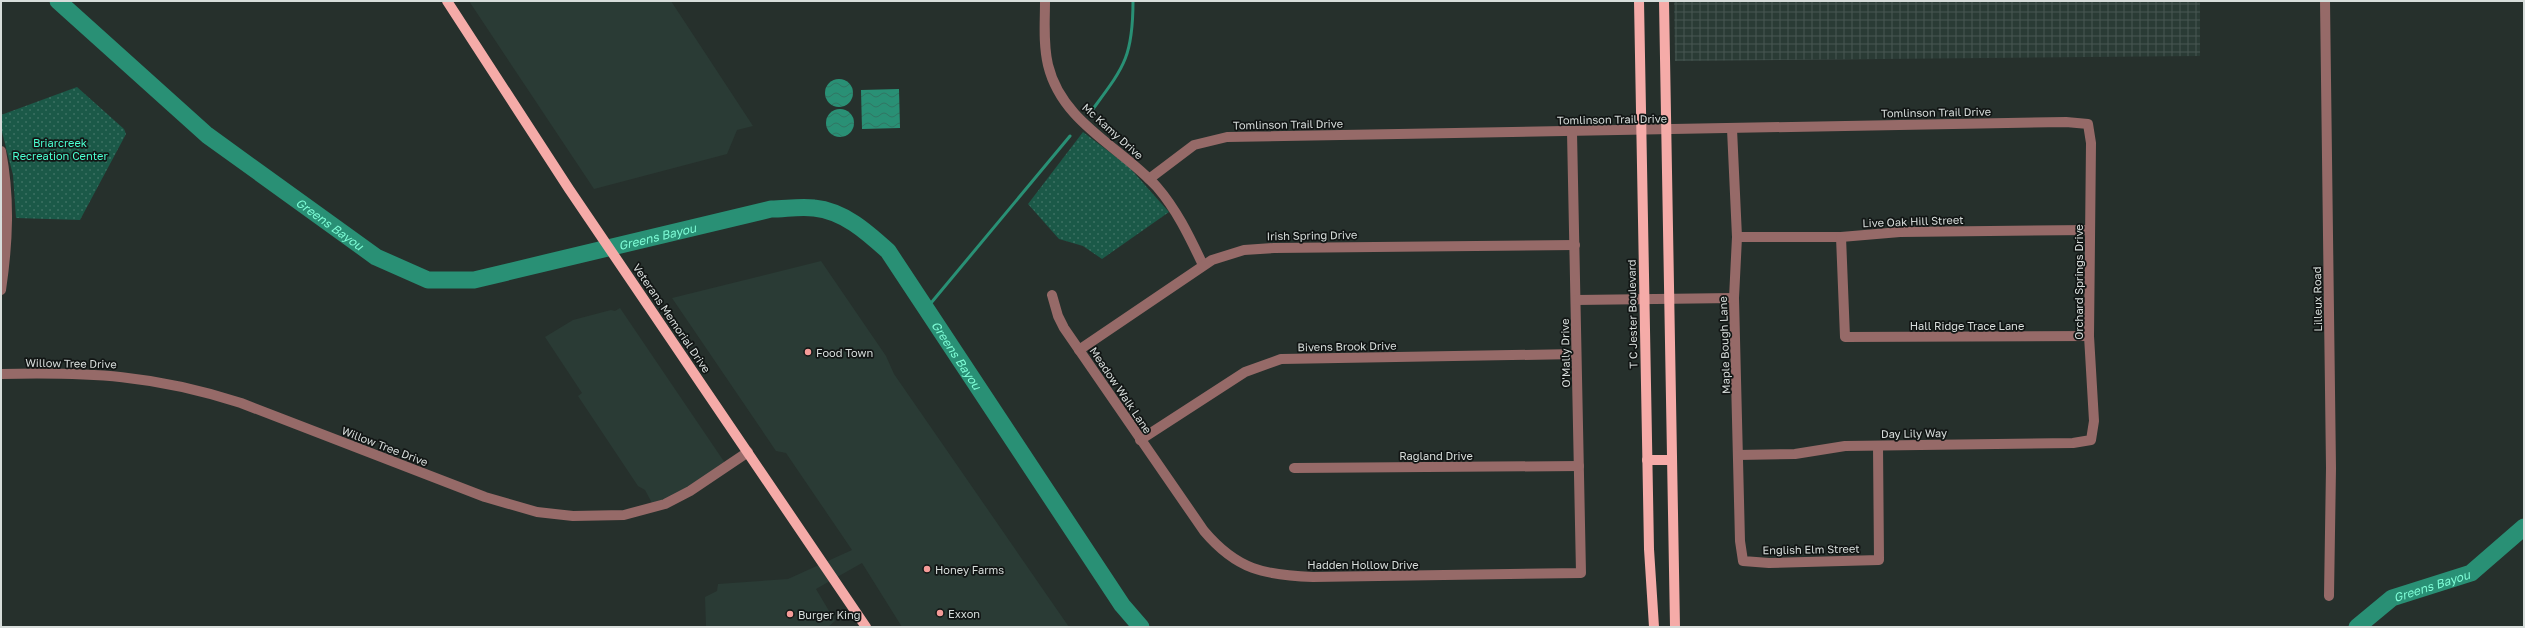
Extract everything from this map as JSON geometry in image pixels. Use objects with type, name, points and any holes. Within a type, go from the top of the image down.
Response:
[{"type":"main road","name":"Veterans Memorial Drive","points":[[447,1],[592,223],[866,627]]},
{"type":"main road","name":"T C Jester Boulevard","points":[[1639,1],[1640,131],[1649,549],[1654,627]]},
{"type":"main road","points":[[1664,1],[1668,299],[1675,627]]},
{"type":"main road","points":[[1647,460],[1671,460]]},
{"type":"street","name":"Mc Kamy Drive","points":[[1045,1],[1047,60],[1053,80],[1060,94],[1081,121],[1149,179],[1172,207],[1204,265]]},
{"type":"street","name":"Lilleux Road","points":[[2325,1],[2331,468],[2329,596]]},
{"type":"street","name":"Tomlinson Trail Drive","points":[[1149,179],[1194,145],[1227,137],[1640,131],[1884,124],[2066,122],[2088,124]]},
{"type":"street","name":"Orchard Springs Drive","points":[[2088,124],[2091,143],[2089,336],[2094,421],[2091,440]]},
{"type":"street","name":"Maple Bough Lane","points":[[1732,129],[1737,237],[1734,298],[1740,541],[1743,561]]},
{"type":"street","name":"O'Mally Drive","points":[[1572,132],[1581,573]]},
{"type":"street","points":[[1,151],[9,208],[1,290]]},
{"type":"street","name":"Live Oak Hill Street","points":[[1737,237],[1841,237],[1900,232],[2090,230]]},
{"type":"street","name":"Hall Ridge Trace Lane","points":[[1841,237],[1845,338],[2089,336]]},
{"type":"street","name":"Irish Spring Drive","points":[[1079,350],[1204,265],[1227,254],[1259,248],[1575,245]]},
{"type":"street","name":"Meadow Walk Lane","points":[[1052,295],[1058,316],[1079,350],[1178,494]]},
{"type":"street","points":[[1576,300],[1734,298]]},
{"type":"street","name":"Bivens Brook Drive","points":[[1140,440],[1233,378],[1256,366],[1281,360],[1576,354]]},
{"type":"street","name":"Willow Tree Drive","points":[[1,374],[95,373],[157,380],[200,390],[241,403],[485,497],[531,511],[573,516],[624,515],[665,504],[690,491],[748,452]]},
{"type":"street","name":"Day Lily Way","points":[[1738,455],[1795,454],[1845,446],[2073,443],[2091,440]]},
{"type":"street","name":"English Elm Street","points":[[1743,561],[1769,563],[1880,560],[1878,446]]},
{"type":"street","name":"Ragland Drive","points":[[1294,468],[1579,466]]},
{"type":"street","name":"Hadden Hollow Drive","points":[[1178,494],[1204,531],[1225,553],[1248,568],[1276,575],[1313,577],[1581,573]]},
{"type":"shaded area","points":[[469,1],[671,1],[753,126],[737,130],[727,154],[594,189]]},
{"type":"shaded area","points":[[1674,1],[2200,1],[2200,56],[1675,61]]},
{"type":"shaded area","points":[[821,261],[886,356],[894,374],[1069,627],[902,627],[862,563],[816,589],[835,621],[828,627],[706,627],[705,597],[717,591],[718,584],[788,579],[852,550],[786,453],[776,451],[672,298]]},
{"type":"shaded area","points":[[620,308],[725,463],[675,496],[652,503],[645,490],[638,486],[578,396],[582,393],[545,337],[573,320],[611,310],[615,311]]},
{"type":"green space","name":"Briarcreek Recreation Center","points":[[77,87],[124,129],[126,134],[80,220],[16,218],[13,175],[1,128],[1,115]]},
{"type":"green space","points":[[1083,132],[1128,166],[1169,212],[1102,259],[1083,246],[1059,239],[1028,204]]},
{"type":"water","points":[[839,79],[845,80],[849,83],[852,87],[852,99],[849,103],[845,106],[839,107],[833,106],[829,103],[826,99],[825,93],[826,87],[829,83],[833,80]]},
{"type":"water","points":[[899,89],[900,128],[862,129],[861,90]]},
{"type":"water","points":[[840,109],[846,110],[850,113],[853,117],[853,129],[850,133],[846,136],[840,137],[834,136],[830,133],[827,129],[826,123],[827,117],[830,113],[834,110]]},
{"type":"waterway","name":"Greens Bayou","points":[[58,1],[207,135],[376,257],[428,280],[474,280],[771,209],[809,207],[835,213],[845,218],[863,230],[888,251],[1122,605],[1141,627]]},
{"type":"waterway","points":[[1090,113],[1111,85],[1124,62],[1131,37],[1133,1]]},
{"type":"waterway","points":[[926,309],[1070,136]]},
{"type":"waterway","name":"Greens Bayou","points":[[2357,627],[2392,598],[2471,573],[2524,527]]},
{"type":"place","name":"Food Town","points":[[808,352]]},
{"type":"place","name":"Honey Farms","points":[[927,569]]},
{"type":"place","name":"Exxon","points":[[940,613]]},
{"type":"place","name":"Burger King","points":[[790,614]]}]
